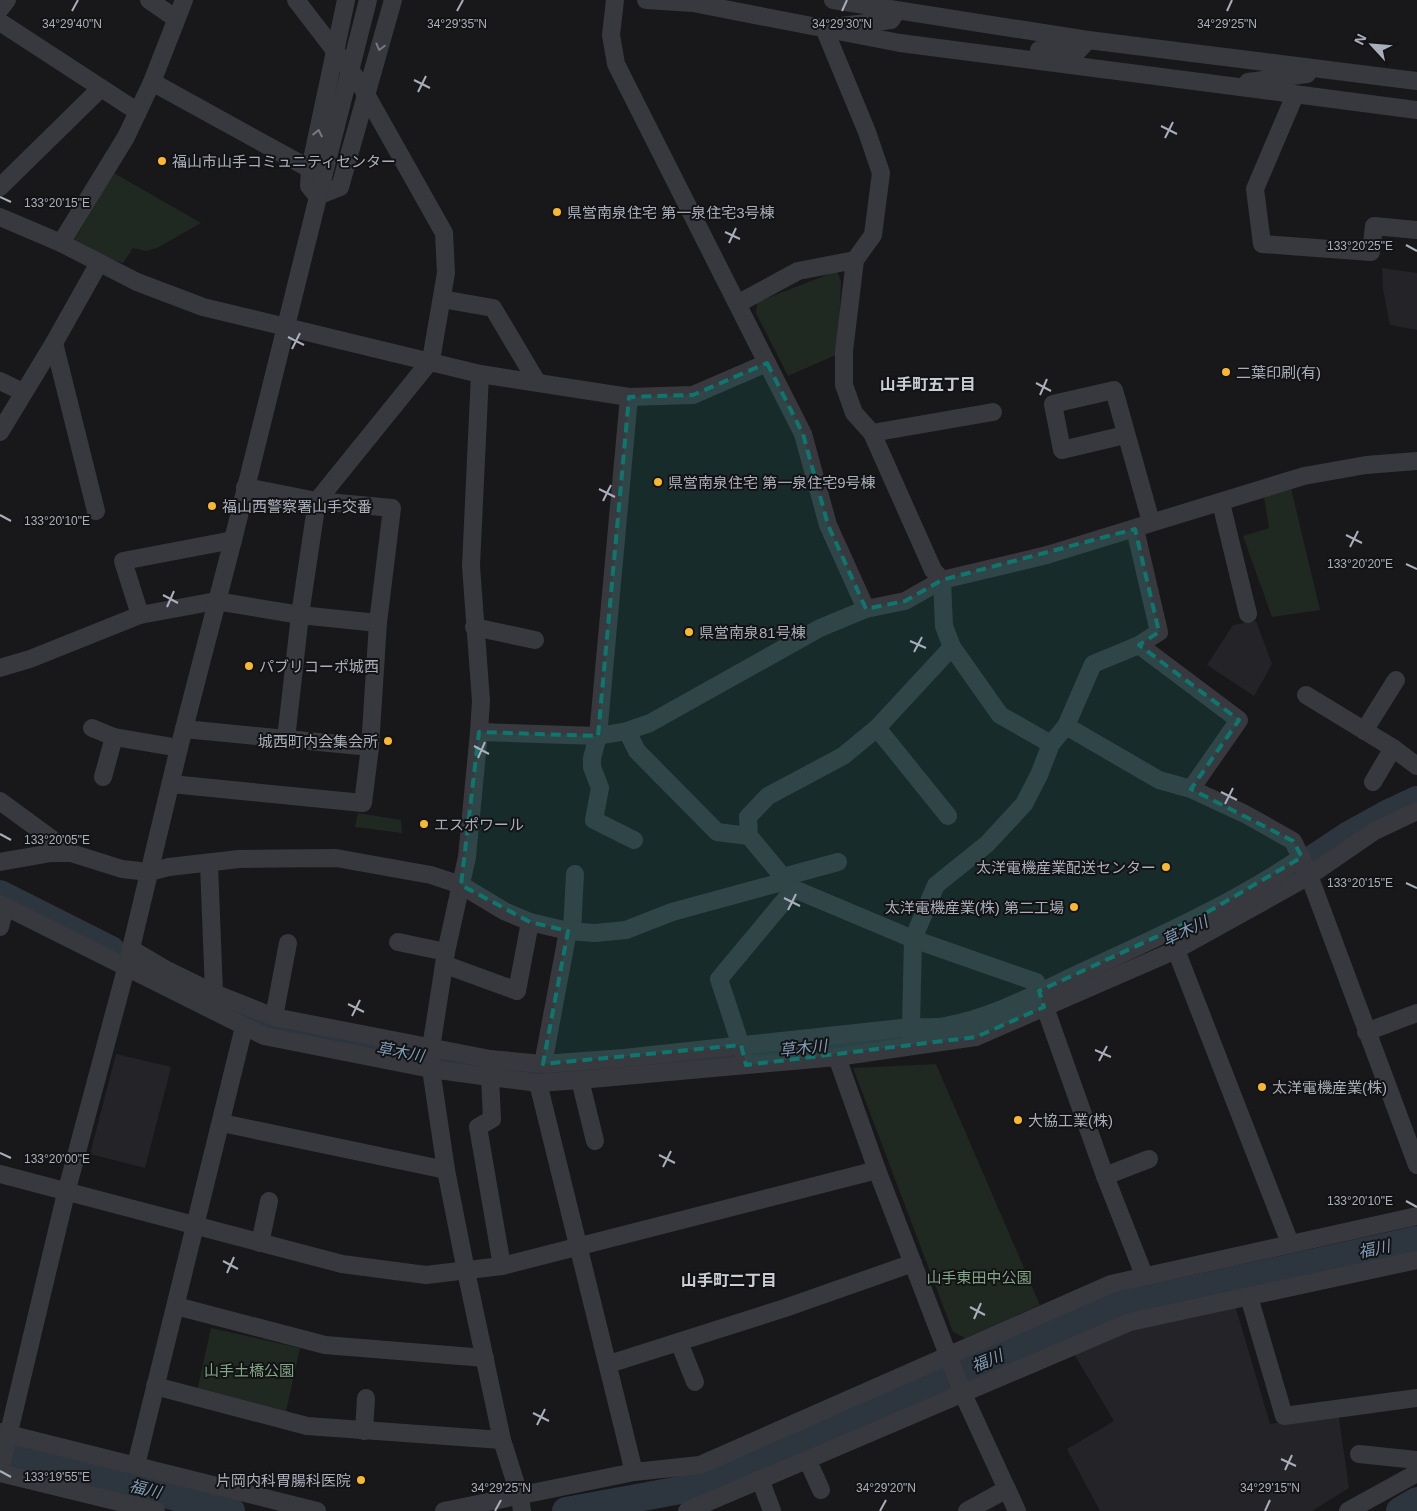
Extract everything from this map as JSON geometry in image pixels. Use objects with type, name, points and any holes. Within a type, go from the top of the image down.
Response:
[{"type":"street","points":[[0,9],[7,0]]},
{"type":"street","points":[[149,0],[175,18]]},
{"type":"street","points":[[61,243],[126,137],[152,82],[175,18],[184,0]]},
{"type":"street","points":[[286,739],[300,615],[317,501],[431,360],[446,273],[444,233],[359,82],[296,0]]},
{"type":"street","points":[[156,1511],[126,1507],[0,1470],[6,1435],[66,1193],[131,949],[179,748],[233,540],[317,196],[316,173],[335,53],[346,0]]},
{"type":"street","points":[[316,173],[368,0]]},
{"type":"street","points":[[317,196],[340,187],[393,0]]},
{"type":"street","points":[[615,0],[611,35],[616,64],[739,303],[803,434],[828,525],[866,609]]},
{"type":"street","points":[[646,0],[693,3],[900,43],[1417,110]]},
{"type":"street","points":[[833,0],[1088,40],[1330,71],[1417,80]]},
{"type":"street","points":[[824,28],[891,20],[897,10]]},
{"type":"street","points":[[0,22],[138,112]]},
{"type":"street","points":[[824,28],[867,132],[881,173],[873,235],[855,260],[844,351],[844,385],[854,413],[872,433],[933,570],[942,580],[944,626],[952,647],[1000,715],[1051,744]]},
{"type":"street","points":[[993,55],[1000,48],[1077,52],[1088,40]]},
{"type":"street","points":[[1225,85],[1330,71]]},
{"type":"street","points":[[152,82],[316,173]]},
{"type":"street","points":[[0,187],[100,88]]},
{"type":"street","points":[[1295,95],[1255,189],[1262,244],[1371,252],[1374,226],[1417,230]]},
{"type":"street","points":[[0,216],[61,243],[137,282],[203,306],[431,360],[480,374],[629,397],[693,396],[768,363]]},
{"type":"street","points":[[739,303],[798,271],[855,260]]},
{"type":"street","points":[[0,432],[54,343],[99,263]]},
{"type":"street","points":[[442,299],[493,308],[537,382]]},
{"type":"street","points":[[54,343],[96,511]]},
{"type":"street","points":[[480,374],[472,566],[474,627],[481,701],[479,732],[467,857],[446,958],[431,1058],[446,1170],[466,1271],[502,1440],[521,1504]]},
{"type":"street","points":[[0,381],[23,392]]},
{"type":"street","points":[[911,1037],[913,939],[936,885],[987,844],[1024,804],[1039,775],[1051,744],[1066,726],[1093,664],[1140,645],[1159,632],[1143,526],[1125,435],[1114,390],[1053,404],[1062,450],[1125,435]]},
{"type":"street","points":[[629,397],[598,736],[592,758],[592,767],[600,788],[594,820],[634,840]]},
{"type":"street","points":[[872,433],[993,412]]},
{"type":"street","points":[[479,732],[598,736],[627,731],[650,723],[820,628],[866,609],[905,601],[942,580],[1047,554],[1221,503],[1304,476],[1366,465],[1417,461]]},
{"type":"street","points":[[171,784],[363,803],[370,748],[378,623],[392,508],[317,501],[245,487]]},
{"type":"street","points":[[1221,503],[1248,614]]},
{"type":"street","points":[[140,614],[123,561],[233,540]]},
{"type":"street","points":[[0,668],[30,659],[140,614],[216,601],[300,615],[378,623]]},
{"type":"street","points":[[474,627],[535,640]]},
{"type":"street","points":[[1140,645],[1239,720],[1191,789]]},
{"type":"street","points":[[952,647],[877,728],[843,756],[768,796],[748,817],[749,836],[786,883],[913,939],[1036,982],[1105,1176],[1144,1275]]},
{"type":"street","points":[[1364,731],[1396,680]]},
{"type":"street","points":[[1306,695],[1393,748],[1417,766]]},
{"type":"street","points":[[1066,726],[1159,780],[1191,789],[1245,814],[1294,841],[1306,866],[1366,1032],[1417,1165]]},
{"type":"street","points":[[92,728],[114,737],[179,748]]},
{"type":"street","points":[[877,728],[948,816]]},
{"type":"street","points":[[184,729],[370,748]]},
{"type":"street","points":[[627,731],[637,751],[717,832],[749,836]]},
{"type":"street","points":[[103,776],[114,737]]},
{"type":"street","points":[[1373,782],[1393,748]]},
{"type":"street","points":[[0,801],[71,853]]},
{"type":"street","points":[[1042,999],[1267,881],[1306,866],[1417,811]]},
{"type":"street","points":[[0,862],[51,853],[71,853],[122,869],[149,872],[169,867],[209,864],[239,859],[336,858],[432,875],[461,885],[504,911],[530,922],[570,931],[595,933],[626,930],[672,912],[786,883],[838,862]]},
{"type":"street","points":[[209,864],[214,993]]},
{"type":"street","points":[[0,927],[2,906],[244,1028],[264,1036],[431,1058],[490,1059],[543,1064],[624,1058],[744,1055],[837,1057],[1042,999],[1176,950],[1306,866]]},
{"type":"street","points":[[543,1064],[570,931],[575,874]]},
{"type":"street","points":[[744,1055],[719,979],[786,883]]},
{"type":"street","points":[[398,942],[446,958],[517,991],[530,922]]},
{"type":"street","points":[[274,1017],[288,943]]},
{"type":"street","points":[[131,949],[165,969],[214,993],[274,1017],[431,1058],[490,1077],[538,1083],[580,1080],[744,1055],[911,1037]]},
{"type":"street","points":[[1176,950],[1290,1243]]},
{"type":"street","points":[[1366,1032],[1417,1013]]},
{"type":"street","points":[[136,1464],[244,1028]]},
{"type":"street","points":[[837,1057],[877,1170],[962,1391],[1016,1511]]},
{"type":"street","points":[[490,1077],[492,1118],[478,1128],[502,1266]]},
{"type":"street","points":[[580,1080],[595,1141]]},
{"type":"street","points":[[538,1083],[609,1364],[634,1472]]},
{"type":"street","points":[[222,1123],[446,1170]]},
{"type":"street","points":[[1105,1176],[1149,1159]]},
{"type":"street","points":[[0,1174],[66,1193],[342,1264],[426,1276],[502,1266],[877,1170]]},
{"type":"street","points":[[260,1243],[269,1201]]},
{"type":"street","points":[[444,1511],[521,1504],[634,1472],[700,1465],[950,1359],[1111,1284],[1144,1275],[1417,1216]]},
{"type":"street","points":[[687,1511],[760,1479],[808,1461],[962,1391],[1130,1322],[1417,1260]]},
{"type":"street","points":[[609,1364],[785,1308],[914,1263]]},
{"type":"street","points":[[1249,1297],[1284,1416],[1417,1398]]},
{"type":"street","points":[[176,1306],[325,1345],[485,1358]]},
{"type":"street","points":[[679,1342],[695,1382]]},
{"type":"street","points":[[155,1386],[308,1426],[502,1440]]},
{"type":"street","points":[[364,1431],[366,1398]]},
{"type":"street","points":[[6,1435],[136,1464],[317,1511]]},
{"type":"street","points":[[1359,1454],[1417,1460]]},
{"type":"street","points":[[808,1461],[821,1490]]},
{"type":"street","points":[[1348,1511],[1417,1473]]},
{"type":"street","points":[[760,1479],[772,1511]]},
{"type":"street","points":[[967,1511],[1007,1489]]},
{"type":"highlighted area","points":[[767,363],[803,434],[828,525],[866,609],[905,601],[942,580],[1135,529],[1159,632],[1139,645],[1239,720],[1191,789],[1293,841],[1302,857],[1199,917],[1039,991],[1044,1007],[976,1037],[746,1065],[741,1045],[543,1064],[568,931],[530,922],[461,885],[479,732],[598,736],[629,397],[693,395]]},
{"type":"shaded area","points":[[1382,268],[1417,273],[1417,330],[1390,325],[1383,289]]},
{"type":"shaded area","points":[[1256,621],[1272,664],[1254,696],[1207,665],[1233,625]]},
{"type":"shaded area","points":[[116,1054],[171,1067],[145,1168],[90,1154]]},
{"type":"shaded area","points":[[1235,1305],[1270,1424],[1338,1412],[1349,1488],[1312,1511],[1100,1511],[1067,1449],[1114,1421],[1071,1349],[1132,1327]]},
{"type":"green space","points":[[114,173],[201,223],[157,248],[146,251],[133,248],[123,263],[101,256],[73,242]]},
{"type":"green space","points":[[837,271],[841,281],[838,354],[788,376],[756,313],[757,302]]},
{"type":"green space","points":[[1291,488],[1320,610],[1272,617],[1243,536],[1269,528],[1264,497]]},
{"type":"green space","points":[[358,813],[401,820],[402,833],[355,827]]},
{"type":"green space","name":"山手東田中公園","points":[[936,1064],[1040,1305],[965,1338],[953,1332],[853,1068]]},
{"type":"green space","name":"山手土橋公園","points":[[211,1328],[300,1348],[286,1412],[197,1391]]},
{"type":"waterway","name":"草木川","points":[[1280,881],[1349,835],[1417,800]]},
{"type":"waterway","name":"草木川","points":[[0,894],[111,950]]},
{"type":"waterway","name":"草木川","points":[[198,993],[269,1025],[310,1036],[484,1067],[536,1071],[583,1071],[939,1033]]},
{"type":"waterway","name":"福川","points":[[566,1511],[686,1489],[1116,1306],[1417,1240]]},
{"type":"waterway","name":"福川","points":[[0,1452],[231,1511]]},
{"type":"waterway","points":[[1400,1511],[1417,1501]]},
{"type":"place","name":"福山市山手コミュニティセンター","points":[[162,161]]},
{"type":"place","name":"県営南泉住宅 第一泉住宅3号棟","points":[[557,212]]},
{"type":"place","name":"二葉印刷(有)","points":[[1226,372]]},
{"type":"place","name":"県営南泉住宅 第一泉住宅9号棟","points":[[658,482]]},
{"type":"place","name":"福山西警察署山手交番","points":[[212,506]]},
{"type":"place","name":"県営南泉81号棟","points":[[689,632]]},
{"type":"place","name":"パブリコーポ城西","points":[[249,666]]},
{"type":"place","name":"城西町内会集会所","points":[[388,741]]},
{"type":"place","name":"エスポワール","points":[[424,824]]},
{"type":"place","name":"太洋電機産業配送センター","points":[[1166,867]]},
{"type":"place","name":"太洋電機産業(株) 第二工場","points":[[1074,907]]},
{"type":"place","name":"太洋電機産業(株)","points":[[1262,1087]]},
{"type":"place","name":"大協工業(株)","points":[[1018,1120]]},
{"type":"place","name":"片岡内科胃腸科医院","points":[[361,1480]]},
{"type":"district","name":"山手町五丁目","points":[[928,384]]},
{"type":"district","name":"山手町二丁目","points":[[729,1280]]}]
